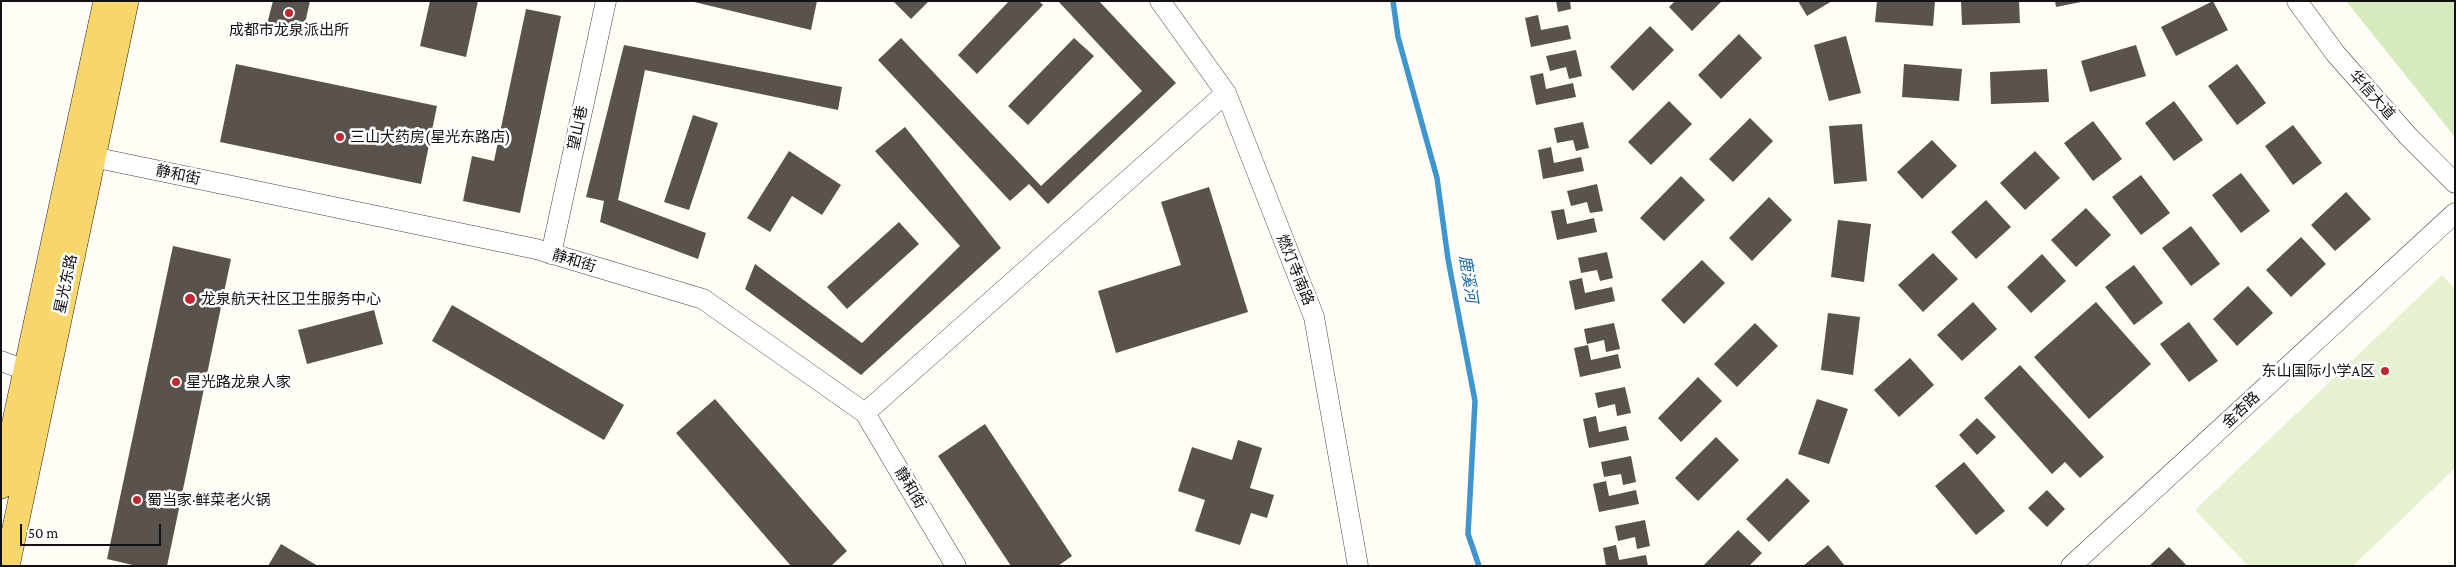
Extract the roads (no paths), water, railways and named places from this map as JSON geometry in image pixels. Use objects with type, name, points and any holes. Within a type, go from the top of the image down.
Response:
[{"type":"main road","name":"星光东路","points":[[7,566],[84,155],[106,1]]},
{"type":"main road","name":"星光东路","points":[[1,486],[25,370],[126,1]]},
{"type":"street","name":"望山巷","points":[[551,254],[606,1]]},
{"type":"street","name":"燃灯寺南路","points":[[1160,1],[1226,93],[1314,317],[1358,566]]},
{"type":"street","name":"华信大道","points":[[2298,1],[2335,53],[2408,136],[2455,183]]},
{"type":"street","points":[[865,413],[1226,93]]},
{"type":"street","name":"静和街","points":[[84,155],[551,254],[703,299],[865,413],[956,566]]},
{"type":"street","name":"金杏路","points":[[2071,566],[2455,213]]},
{"type":"street","points":[[1,361],[25,370]]},
{"type":"waterway","name":"鹿溪河","points":[[1393,1],[1398,37],[1437,178],[1448,259],[1475,401],[1468,534],[1479,566]]},
{"type":"place","name":"成都市龙泉派出所","points":[[289,13]]},
{"type":"place","name":"三山大药房(星光东路店)","points":[[340,137]]},
{"type":"place","name":"龙泉航天社区卫生服务中心","points":[[190,299]]},
{"type":"place","name":"东山国际小学A区","points":[[2385,371]]},
{"type":"place","name":"星光路龙泉人家","points":[[176,382]]},
{"type":"place","name":"蜀当家·鲜菜老火锅","points":[[137,500]]}]
